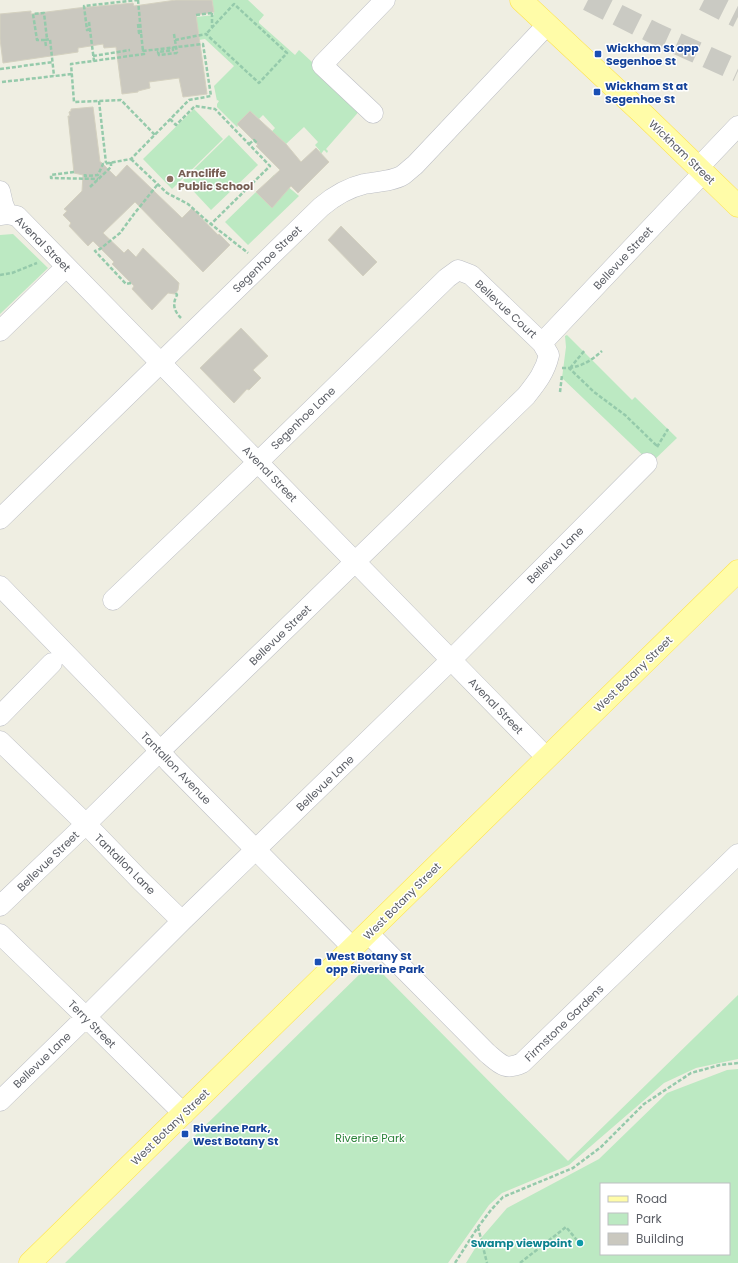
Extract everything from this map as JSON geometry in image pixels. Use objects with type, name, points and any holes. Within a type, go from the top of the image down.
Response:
[{"type":"main road","name":"Wickham Street","points":[[521,0],[644,115],[738,206]]},
{"type":"main road","name":"West Botany Street","points":[[30,1263],[369,934],[738,571]]},
{"type":"street","points":[[373,113],[322,65],[385,0]]},
{"type":"street","name":"Segenhoe Street","points":[[0,519],[321,207],[349,188],[402,176],[415,165],[547,25]]},
{"type":"street","name":"Bellevue Street","points":[[0,906],[526,396],[546,367],[545,349],[701,171],[738,126]]},
{"type":"street","name":"Avenal Street","points":[[0,191],[3,204],[3,214],[17,216],[547,758]]},
{"type":"street","points":[[0,331],[66,267]]},
{"type":"street","name":"Bellevue Court","points":[[458,270],[471,275],[545,349]]},
{"type":"street","name":"Segenhoe Lane","points":[[113,600],[258,462],[447,278],[458,270]]},
{"type":"street","name":"Bellevue Lane","points":[[0,1101],[182,921],[451,660],[652,455]]},
{"type":"street","name":"Tantallon Avenue","points":[[0,586],[169,762],[353,948]]},
{"type":"street","points":[[0,716],[52,663]]},
{"type":"street","name":"Tantallon Lane","points":[[0,741],[86,824],[182,921]]},
{"type":"street","name":"Firmstone Gardens","points":[[369,934],[499,1064],[506,1067],[514,1066],[522,1063],[738,854]]},
{"type":"street","name":"Terry Street","points":[[0,934],[184,1114]]},
{"type":"path","points":[[90,29],[87,30],[84,6],[137,0],[144,54],[70,64],[74,102],[121,100],[155,135]]},
{"type":"path","points":[[175,40],[206,34],[234,4],[287,53],[259,83],[206,34]]},
{"type":"path","points":[[46,46],[46,40],[44,13],[34,14],[37,40],[46,40],[50,39],[54,76]]},
{"type":"path","points":[[196,15],[212,13],[212,27]]},
{"type":"path","points":[[89,22],[94,61]]},
{"type":"path","points":[[138,24],[139,33],[141,33]]},
{"type":"path","points":[[174,34],[174,47],[177,54],[158,55],[158,52],[173,50],[174,47]]},
{"type":"path","points":[[85,174],[85,176],[98,175],[103,164],[131,159],[189,100],[211,96],[203,44],[143,51]]},
{"type":"path","points":[[93,56],[130,50]]},
{"type":"path","points":[[118,52],[119,58]]},
{"type":"path","points":[[0,69],[53,62]]},
{"type":"path","points":[[2,82],[72,74]]},
{"type":"path","points":[[98,101],[106,163]]},
{"type":"path","points":[[170,119],[176,125],[195,106],[216,109],[270,166],[211,224]]},
{"type":"path","points":[[249,144],[254,140],[258,144]]},
{"type":"path","points":[[131,159],[167,193],[188,204],[248,253]]},
{"type":"path","points":[[90,187],[111,166],[112,162]]},
{"type":"path","points":[[74,172],[51,175],[52,178],[98,179]]},
{"type":"path","points":[[131,283],[126,284],[95,251],[100,249],[120,233],[158,184]]},
{"type":"path","points":[[0,275],[12,273],[37,263]]},
{"type":"path","points":[[176,293],[178,295],[174,306],[175,312],[181,318]]},
{"type":"path","points":[[569,368],[585,350]]},
{"type":"path","points":[[560,392],[562,368],[579,366],[594,359],[602,351]]},
{"type":"path","points":[[569,368],[594,392],[625,415],[652,455],[668,429]]},
{"type":"path","points":[[455,1263],[478,1227],[503,1197],[573,1168],[601,1147],[644,1104],[691,1073],[720,1065],[738,1063]]},
{"type":"path","points":[[478,1227],[487,1263]]},
{"type":"path","points":[[520,1263],[566,1227],[581,1245]]},
{"type":"green space","points":[[212,0],[248,0],[264,15],[259,23],[295,55],[299,50],[362,108],[326,149],[328,151],[327,153],[324,150],[321,154],[315,145],[318,142],[304,127],[286,144],[273,132],[262,144],[261,143],[275,128],[263,115],[259,119],[250,111],[237,124],[237,127],[217,107],[219,101],[217,101],[214,86],[234,66],[205,39],[181,43],[196,17],[214,15]]},
{"type":"green space","points":[[194,109],[223,139],[172,189],[143,159]]},
{"type":"green space","points":[[229,135],[258,165],[211,210],[183,180]]},
{"type":"green space","points":[[274,175],[299,196],[248,245],[225,222],[256,192],[272,208],[271,178]]},
{"type":"green space","points":[[13,234],[48,268],[0,314],[0,235]]},
{"type":"green space","points":[[567,335],[632,400],[635,397],[677,438],[651,463],[562,378],[566,347],[565,336]]},
{"type":"green space","name":"Riverine Park","points":[[367,967],[377,968],[568,1161],[738,995],[738,1059],[696,1068],[664,1083],[569,1165],[502,1193],[489,1205],[448,1263],[65,1263]]},
{"type":"green space","points":[[738,1069],[738,1263],[466,1263],[482,1237],[507,1208],[599,1159],[667,1093],[727,1070]]},
{"type":"building","points":[[176,0],[212,0],[214,12],[196,15],[207,94],[183,97],[179,78],[149,82],[150,88],[138,92],[122,94],[116,47],[104,48],[103,44],[78,48],[78,52],[3,63],[0,39],[0,14],[31,11],[31,14],[133,3],[134,6]]},
{"type":"building","points":[[93,107],[100,162],[116,177],[127,165],[182,218],[192,208],[218,235],[219,234],[230,245],[203,272],[135,202],[103,233],[124,253],[128,249],[136,257],[143,248],[179,283],[178,290],[175,294],[168,293],[152,310],[132,289],[134,286],[112,264],[114,262],[93,241],[88,246],[69,226],[71,223],[63,215],[67,211],[64,209],[82,191],[83,175],[74,173],[68,116],[70,116],[69,112],[71,109]]},
{"type":"building","points":[[250,111],[286,144],[301,162],[316,148],[329,162],[298,193],[291,186],[272,208],[256,192],[280,170],[237,124]]},
{"type":"building","points":[[341,226],[377,262],[363,276],[328,240]]},
{"type":"building","points":[[241,328],[268,356],[253,370],[261,378],[249,390],[247,389],[234,403],[200,368]]},
{"type":"tunnel","points":[[588,0],[656,34],[738,71]]},
{"type":"tunnel","points":[[704,0],[738,17]]},
{"type":"place","name":"Wickham St opp Segenhoe St","points":[[598,54]]},
{"type":"place","name":"Wickham St at Segenhoe St","points":[[597,92]]},
{"type":"place","name":"Arncliffe Public School","points":[[170,179]]},
{"type":"place","name":"West Botany St opp Riverine Park","points":[[318,962]]},
{"type":"place","name":"Riverine Park, West Botany St","points":[[185,1134]]},
{"type":"place","name":"Swamp viewpoint","points":[[580,1243]]}]
